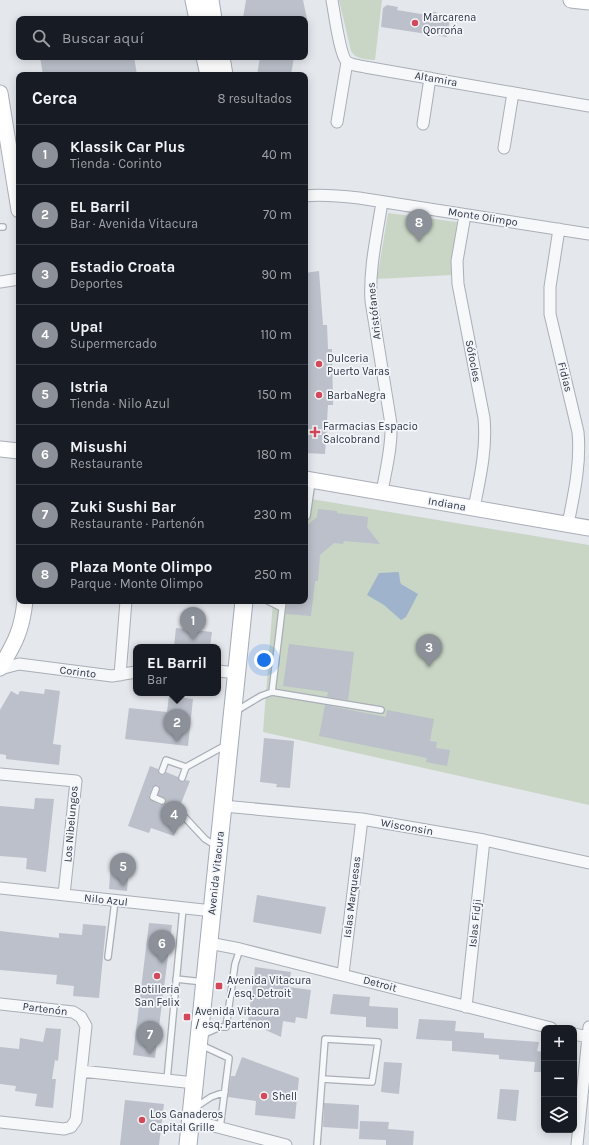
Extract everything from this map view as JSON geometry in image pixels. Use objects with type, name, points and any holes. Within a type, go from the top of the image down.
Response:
[{"type":"main road","points":[[194,0],[197,16]]},
{"type":"main road","points":[[210,0],[213,16]]},
{"type":"main road","points":[[206,60],[208,72]]},
{"type":"main road","points":[[222,60],[224,72]]},
{"type":"main road","name":"Avenida Vitacura","points":[[188,1145],[244,604]]},
{"type":"street","points":[[332,0],[342,50],[344,58],[347,62],[337,122]]},
{"type":"street","points":[[571,0],[589,2]]},
{"type":"street","name":"Altamira","points":[[347,62],[365,67],[589,106]]},
{"type":"street","points":[[423,124],[430,78]]},
{"type":"street","points":[[0,93],[16,192]]},
{"type":"street","points":[[504,148],[513,93]]},
{"type":"street","name":"Monte Olimpo","points":[[308,196],[340,196],[589,234]]},
{"type":"street","name":"Aristófanes","points":[[382,202],[370,287],[391,424],[390,449],[382,492]]},
{"type":"street","name":"Sófocles","points":[[465,214],[457,262],[458,284],[485,429],[484,456],[474,508]]},
{"type":"street","name":"Fidias","points":[[559,229],[550,287],[550,314],[580,446],[578,472],[568,524]]},
{"type":"street","points":[[0,282],[16,279]]},
{"type":"street","points":[[0,448],[16,451]]},
{"type":"street","name":"Indiana","points":[[308,480],[589,528]]},
{"type":"street","points":[[0,668],[19,634],[22,625],[25,604]]},
{"type":"street","points":[[120,675],[126,604]]},
{"type":"street","points":[[10,652],[11,657],[19,664]]},
{"type":"street","name":"Corinto","points":[[0,668],[19,664],[112,676],[133,673]]},
{"type":"street","points":[[221,671],[237,673]]},
{"type":"street","name":"Los Nibelungos","points":[[0,774],[76,781],[64,895]]},
{"type":"street","name":"Wisconsin","points":[[223,806],[362,819],[484,840],[589,864]]},
{"type":"street","name":"Islas Marquesas","points":[[343,974],[362,819]]},
{"type":"street","name":"Islas Fidji","points":[[466,1007],[484,840]]},
{"type":"street","name":"Nilo Azul","points":[[0,888],[212,911]]},
{"type":"street","name":"Detroit","points":[[209,943],[230,946],[343,974],[541,1026]]},
{"type":"street","name":"Partenón","points":[[0,1004],[73,1012],[81,1017],[86,1026],[76,1120],[71,1127],[64,1129],[0,1122]]},
{"type":"street","points":[[577,1034],[588,1032],[585,1110],[577,1145]]},
{"type":"street","points":[[81,1071],[195,1084]]},
{"type":"street","points":[[192,1115],[220,1128],[286,1145]]},
{"type":"lane","points":[[274,604],[282,608]]},
{"type":"lane","points":[[272,692],[283,604]]},
{"type":"lane","points":[[233,712],[261,696],[272,692],[381,710]]},
{"type":"lane","points":[[182,778],[186,767],[230,743]]},
{"type":"lane","points":[[162,771],[166,760],[186,767]]},
{"type":"lane","points":[[156,789],[153,796],[162,801]]},
{"type":"lane","points":[[178,809],[205,839],[219,849]]},
{"type":"lane","points":[[108,957],[116,901]]},
{"type":"lane","points":[[167,1081],[183,908]]},
{"type":"lane","points":[[220,1128],[228,1058],[199,1040],[220,1027],[226,1027],[235,964],[240,949]]},
{"type":"lane","points":[[176,979],[205,982]]},
{"type":"lane","points":[[317,1145],[325,1039],[378,1042],[372,1082],[322,1079]]},
{"type":"lane","points":[[192,1115],[211,1097],[225,1092]]},
{"type":"green space","points":[[339,0],[382,0],[375,60],[358,58],[351,51]]},
{"type":"green space","points":[[388,213],[457,222],[451,275],[377,279]]},
{"type":"green space","points":[[308,498],[589,545],[589,805],[263,732],[273,604],[308,604]]},
{"type":"water","points":[[398,572],[401,584],[418,594],[406,617],[401,620],[384,605],[367,595],[379,573]]},
{"type":"building","points":[[246,0],[303,0],[306,16],[243,16]]},
{"type":"building","name":"Marcarena Qorrońa","points":[[387,5],[398,7],[397,10],[427,15],[430,12],[436,12],[438,16],[450,18],[447,37],[381,27],[383,8]]},
{"type":"building","points":[[40,60],[134,60],[136,72],[42,72]]},
{"type":"building","points":[[260,60],[294,60],[292,72],[258,72]]},
{"type":"building","points":[[319,271],[323,325],[327,325],[328,349],[332,349],[333,405],[328,405],[325,454],[308,453],[308,273]]},
{"type":"building","points":[[318,509],[368,517],[367,527],[380,544],[344,541],[343,544],[334,543],[320,555],[318,581],[315,581],[311,616],[286,614],[287,604],[308,604],[308,524],[317,517]]},
{"type":"building","points":[[176,628],[212,632],[210,644],[174,644]]},
{"type":"building","points":[[289,644],[354,652],[348,700],[327,697],[328,692],[283,686]]},
{"type":"building","points":[[45,689],[60,691],[53,744],[61,745],[59,765],[6,759],[6,755],[0,754],[0,710],[11,691],[18,695],[20,691],[44,694]]},
{"type":"building","points":[[169,696],[193,699],[188,746],[125,739],[129,708],[167,712]]},
{"type":"building","points":[[325,705],[386,717],[387,710],[434,719],[430,741],[437,742],[436,748],[450,750],[447,766],[426,762],[427,758],[319,736]]},
{"type":"building","points":[[264,738],[294,741],[290,788],[276,787],[277,784],[260,782]]},
{"type":"building","points":[[150,766],[158,769],[160,775],[163,775],[166,772],[178,777],[180,782],[186,780],[190,781],[180,806],[176,805],[173,808],[174,812],[181,819],[174,836],[151,828],[149,833],[128,826]],"holes":[[[158,785],[160,788],[158,795],[166,799],[164,805],[160,805],[149,799],[152,788]]]},
{"type":"building","points":[[35,798],[54,799],[46,872],[26,869],[27,858],[0,856],[0,806],[34,809]]},
{"type":"building","points":[[111,861],[129,863],[127,891],[109,889]]},
{"type":"building","points":[[257,895],[326,907],[321,934],[253,922]]},
{"type":"building","points":[[149,923],[172,925],[155,1058],[133,1055]]},
{"type":"building","points":[[83,924],[106,926],[99,998],[73,996],[74,986],[56,984],[57,975],[0,970],[0,931],[59,938],[59,933],[82,935]]},
{"type":"building","points":[[255,967],[291,972],[289,987],[311,990],[307,1019],[296,1017],[295,1023],[283,1021],[281,1037],[248,1022]]},
{"type":"building","points":[[333,994],[370,997],[369,1006],[398,1008],[398,1029],[366,1027],[366,1017],[330,1014]]},
{"type":"building","points":[[419,1019],[456,1021],[455,1031],[484,1033],[484,1038],[539,1042],[537,1051],[541,1052],[541,1072],[534,1072],[535,1062],[499,1059],[499,1055],[452,1051],[452,1041],[416,1039]]},
{"type":"building","points":[[46,1028],[61,1029],[58,1061],[55,1060],[52,1079],[56,1079],[53,1108],[35,1106],[37,1094],[15,1091],[16,1086],[0,1084],[0,1047],[19,1049],[20,1038],[43,1042]]},
{"type":"building","points":[[242,1057],[299,1078],[295,1119],[255,1115],[256,1101],[228,1097],[231,1076],[235,1076]]},
{"type":"building","points":[[384,1062],[402,1063],[399,1094],[381,1092]]},
{"type":"building","points":[[500,1089],[519,1090],[516,1121],[497,1119]]},
{"type":"building","name":"Los Ganaderos Capital Grille","points":[[125,1100],[164,1104],[159,1145],[120,1145]]},
{"type":"building","points":[[324,1103],[359,1105],[358,1129],[323,1127]]},
{"type":"building","points":[[360,1121],[389,1122],[388,1129],[414,1131],[413,1145],[386,1145],[386,1140],[359,1139]]},
{"type":"place","name":"Marcarena Qorrońa","points":[[415,23]]},
{"type":"place","name":"Plaza Monte Olimpo","points":[[419,242]]},
{"type":"place","name":"Dulceria Puerto Varas","points":[[319,364]]},
{"type":"place","name":"BarbaNegra","points":[[319,395]]},
{"type":"place","name":"Farmacias Espacio Salcobrand","points":[[315,432]]},
{"type":"place","name":"Klassik Car Plus","points":[[193,640]]},
{"type":"place","name":"Estadio Croata","points":[[429,667]]},
{"type":"place","name":"EL Barril","points":[[177,742]]},
{"type":"place","name":"Upa!","points":[[174,834]]},
{"type":"place","name":"Istria","points":[[123,886]]},
{"type":"place","name":"Misushi","points":[[162,963]]},
{"type":"place","name":"Botilleria San Felix","points":[[157,976]]},
{"type":"place","name":"Avenida Vitacura / esq. Detroit","points":[[219,986]]},
{"type":"place","name":"Avenida Vitacura / esq. Partenon","points":[[187,1017]]},
{"type":"place","name":"Zuki Sushi Bar","points":[[150,1054]]},
{"type":"place","name":"Shell","points":[[264,1096]]},
{"type":"place","name":"Los Ganaderos Capital Grille","points":[[142,1120]]}]
